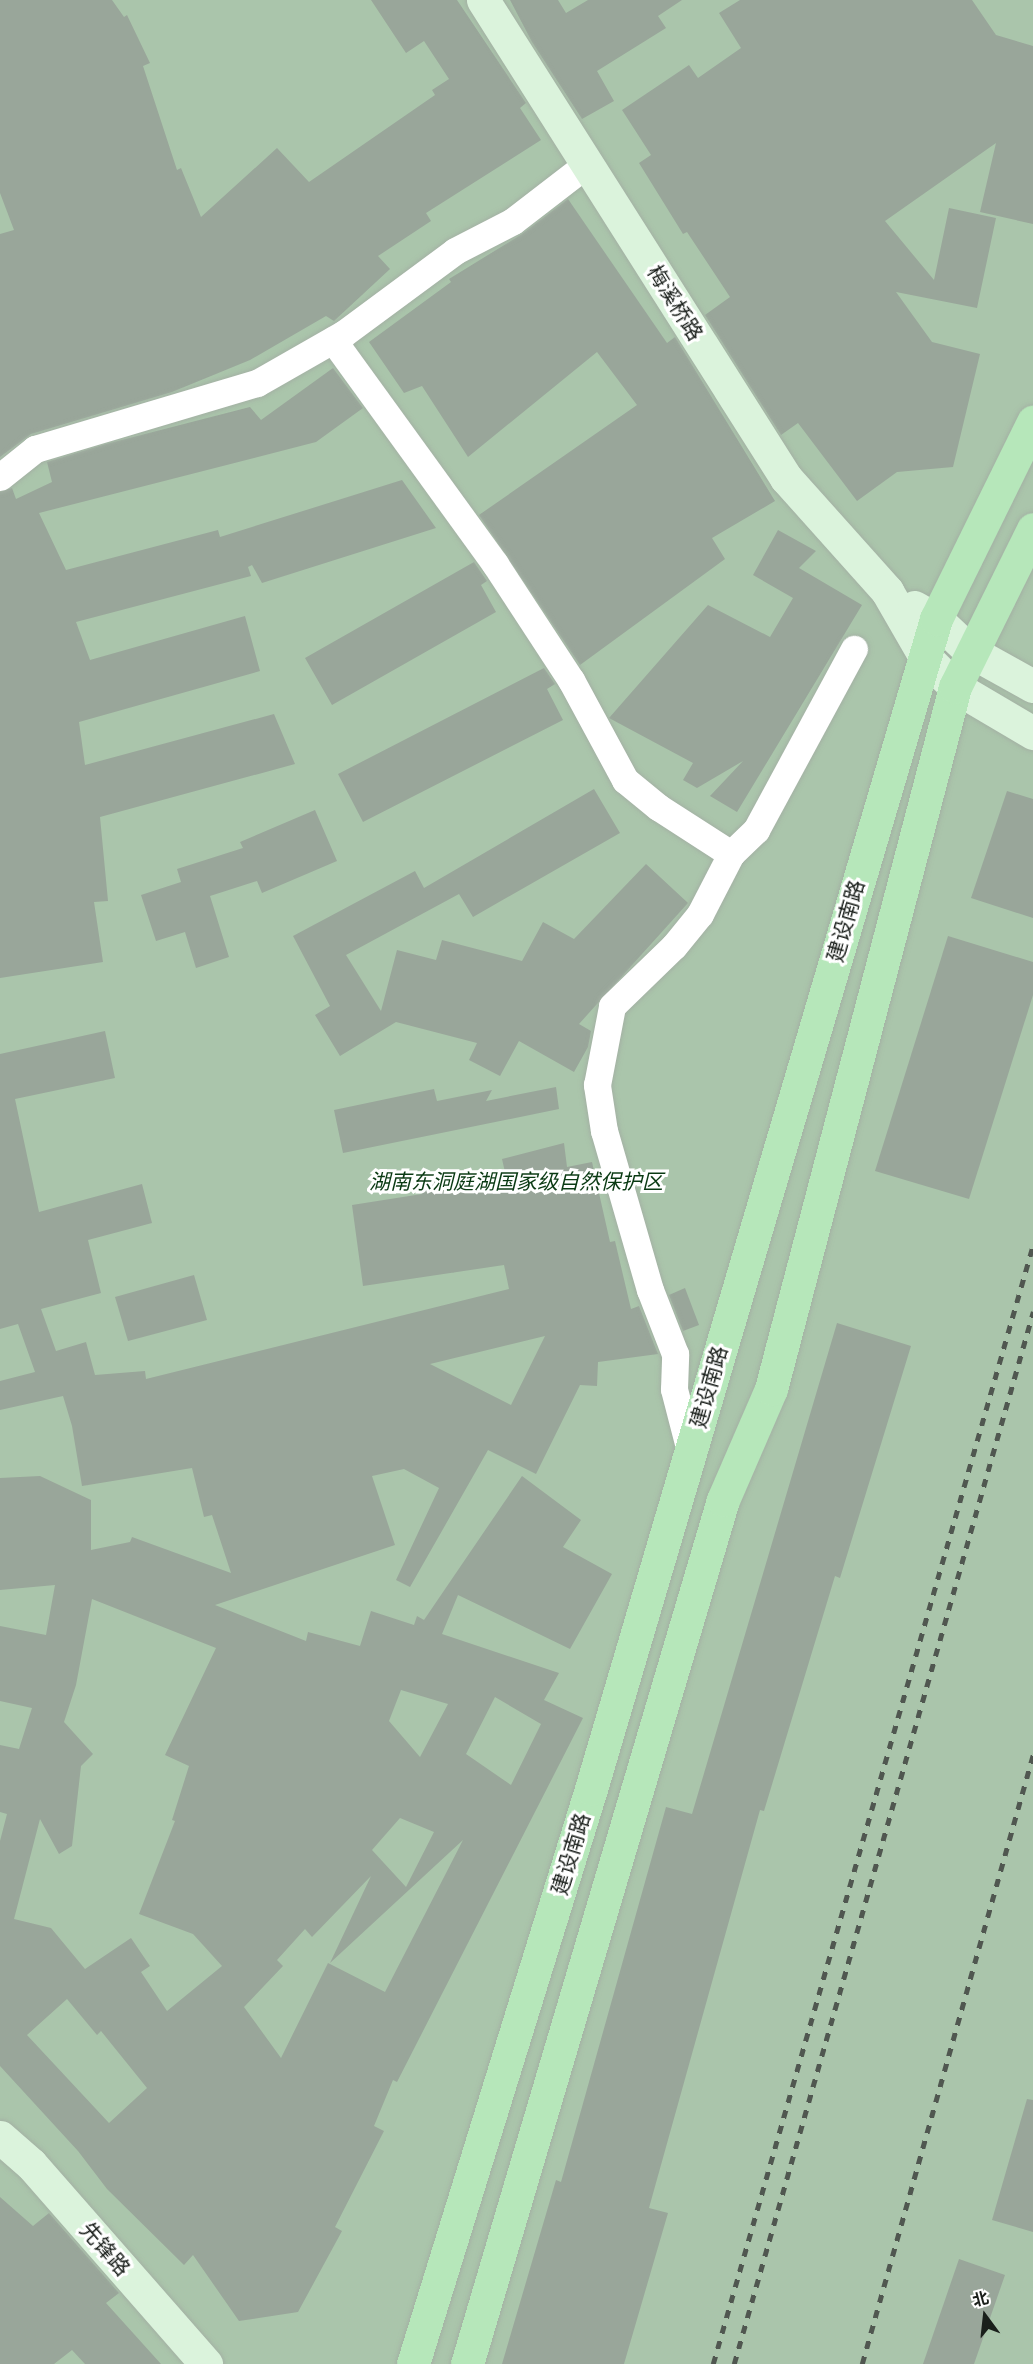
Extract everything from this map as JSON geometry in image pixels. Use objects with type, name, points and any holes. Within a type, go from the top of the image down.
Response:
[{"type":"main road","name":"梅溪桥路","points":[[483,0],[786,478],[886,591]]},
{"type":"main road","name":"建设南路","points":[[412,2364],[591,1789],[936,619],[1033,422]]},
{"type":"main road","name":"建设南路","points":[[467,2364],[723,1500],[771,1389],[955,687],[970,651],[1033,529]]},
{"type":"main road","points":[[886,591],[936,619],[970,651],[1033,686]]},
{"type":"main road","points":[[886,591],[925,657],[955,687],[1033,733]]},
{"type":"main road","name":"先锋路","points":[[0,2137],[31,2163],[206,2364]]},
{"type":"street","points":[[0,477],[35,449],[257,383],[333,340],[455,251],[513,221],[588,164]]},
{"type":"street","points":[[333,340],[495,564],[571,680],[625,780],[658,807],[731,854]]},
{"type":"street","points":[[690,1451],[674,1389],[675,1354],[650,1290],[604,1131],[597,1085],[612,1005],[674,946],[700,914],[731,854],[756,830],[854,649]]},
{"type":"green space","name":"湖南东洞庭湖国家级自然保护区","points":[[0,0],[1033,0],[1033,2364],[0,2364]]},
{"type":"building","points":[[0,0],[112,0],[124,17],[127,15],[150,63],[143,66],[177,170],[181,168],[201,217],[277,148],[309,182],[435,95],[432,90],[449,79],[424,41],[406,53],[371,0],[457,0],[526,103],[520,108],[541,140],[426,213],[431,221],[378,256],[390,269],[334,321],[326,316],[250,360],[172,392],[31,434],[0,457],[0,234],[14,230],[0,193]]},
{"type":"building","points":[[510,0],[558,0],[566,13],[588,0],[682,0],[658,16],[666,28],[597,71],[614,101],[582,119],[532,42]]},
{"type":"building","points":[[740,0],[972,0],[996,35],[1033,46],[1033,224],[980,212],[996,143],[885,221],[934,280],[949,208],[996,218],[977,308],[896,292],[932,342],[980,354],[953,467],[897,472],[857,501],[798,423],[781,435],[705,315],[730,297],[687,232],[683,234],[639,163],[651,155],[622,110],[689,65],[698,78],[741,48],[719,13]]},
{"type":"building","points":[[568,199],[667,343],[675,337],[775,501],[712,538],[725,559],[580,665],[479,515],[637,405],[597,352],[468,457],[422,386],[404,393],[369,342],[451,282],[449,279],[522,234]]},
{"type":"building","points":[[333,368],[363,408],[316,442],[39,513],[66,570],[218,530],[220,537],[402,480],[436,528],[262,583],[252,565],[248,567],[251,576],[76,622],[90,660],[245,616],[260,671],[79,722],[85,765],[274,714],[295,764],[100,817],[108,901],[94,902],[103,962],[0,978],[0,492],[12,488],[16,499],[52,482],[47,462],[106,444],[250,407],[261,420]]},
{"type":"building","points":[[778,530],[816,551],[799,568],[862,605],[737,812],[710,796],[743,761],[697,788],[683,780],[693,763],[609,718],[708,605],[770,637],[793,598],[753,575]]},
{"type":"building","points":[[474,562],[487,581],[481,585],[496,612],[332,705],[305,658]]},
{"type":"building","points":[[544,668],[555,684],[547,689],[563,720],[363,822],[338,774]]},
{"type":"building","points":[[594,789],[620,833],[473,917],[459,894],[346,955],[381,1011],[397,950],[436,960],[442,940],[522,961],[543,922],[574,939],[646,864],[688,903],[579,1024],[591,1031],[588,1047],[574,1072],[519,1041],[500,1076],[469,1060],[477,1043],[396,1022],[340,1056],[315,1015],[330,1006],[293,936],[415,871],[424,888]]},
{"type":"building","points":[[1007,791],[1033,799],[1033,918],[971,898]]},
{"type":"building","points":[[315,810],[337,861],[262,893],[257,881],[210,896],[229,957],[196,968],[185,932],[156,941],[141,895],[181,882],[177,869],[243,848],[240,842]]},
{"type":"building","points":[[948,936],[1033,962],[1033,995],[969,1199],[875,1171]]},
{"type":"building","points":[[105,1031],[115,1078],[15,1099],[39,1212],[142,1184],[152,1223],[88,1240],[101,1293],[41,1309],[56,1351],[86,1342],[95,1375],[145,1371],[146,1379],[509,1289],[504,1265],[363,1286],[352,1205],[422,1194],[419,1181],[462,1170],[467,1189],[507,1181],[502,1159],[564,1143],[567,1167],[592,1162],[610,1242],[615,1241],[631,1309],[639,1306],[658,1354],[598,1362],[597,1386],[580,1385],[536,1474],[488,1450],[410,1587],[396,1580],[439,1488],[404,1469],[372,1476],[395,1545],[215,1605],[306,1641],[308,1632],[360,1646],[371,1611],[414,1625],[417,1616],[424,1620],[522,1476],[581,1520],[563,1547],[612,1574],[570,1649],[458,1595],[442,1634],[559,1673],[544,1700],[583,1718],[397,2082],[393,2080],[374,2126],[384,2131],[335,2227],[342,2231],[298,2312],[239,2321],[193,2255],[184,2265],[107,2189],[78,2151],[0,2066],[0,1841],[7,1814],[0,1812],[0,1745],[19,1749],[32,1708],[0,1701],[0,1626],[46,1635],[55,1585],[0,1590],[0,1478],[40,1476],[91,1500],[91,1550],[130,1542],[132,1537],[231,1573],[212,1515],[204,1517],[192,1468],[82,1486],[72,1426],[63,1396],[0,1410],[0,1381],[35,1372],[18,1324],[0,1329],[0,1054]],"holes":[[[545,1336],[511,1405],[430,1364]],[[92,1599],[216,1648],[165,1755],[189,1766],[172,1820],[175,1821],[139,1914],[193,1934],[222,1966],[167,2011],[141,1972],[150,1966],[131,1938],[85,1969],[51,1928],[14,1919],[40,1819],[59,1854],[72,1846],[81,1766],[93,1754],[64,1722],[76,1685]],[[401,1690],[448,1704],[420,1757],[389,1721]],[[495,1697],[541,1724],[511,1785],[466,1754]],[[400,1818],[434,1832],[406,1887],[372,1850]],[[463,1840],[385,1992],[328,1963],[281,2058],[244,2007],[283,1966],[277,1960],[305,1929],[312,1937],[371,1876],[330,1963]],[[67,1999],[97,2035],[101,2031],[147,2088],[109,2123],[27,2035]]]},
{"type":"building","points":[[556,1087],[559,1109],[343,1153],[334,1110],[434,1089],[437,1101],[492,1090],[486,1101]]},
{"type":"building","points":[[194,1275],[207,1320],[128,1341],[115,1297]]},
{"type":"building","points":[[685,1288],[699,1325],[683,1331],[669,1295]]},
{"type":"building","points":[[837,1323],[911,1346],[840,1578],[835,1576],[764,1811],[760,1810],[649,2208],[668,2213],[624,2364],[502,2364],[556,2180],[561,2182],[666,1807],[692,1814]]},
{"type":"building","points":[[1027,2099],[1033,2100],[1033,2232],[992,2220]]},
{"type":"building","points":[[0,2197],[33,2226],[49,2213],[119,2293],[106,2303],[161,2364],[85,2364],[72,2350],[54,2364],[0,2364]]},
{"type":"building","points":[[959,2259],[1005,2275],[974,2364],[923,2364]]},
{"type":"railway","points":[[713,2364],[1033,1245]]},
{"type":"railway","points":[[734,2364],[1033,1312]]},
{"type":"railway","points":[[862,2364],[1033,1755]]}]
